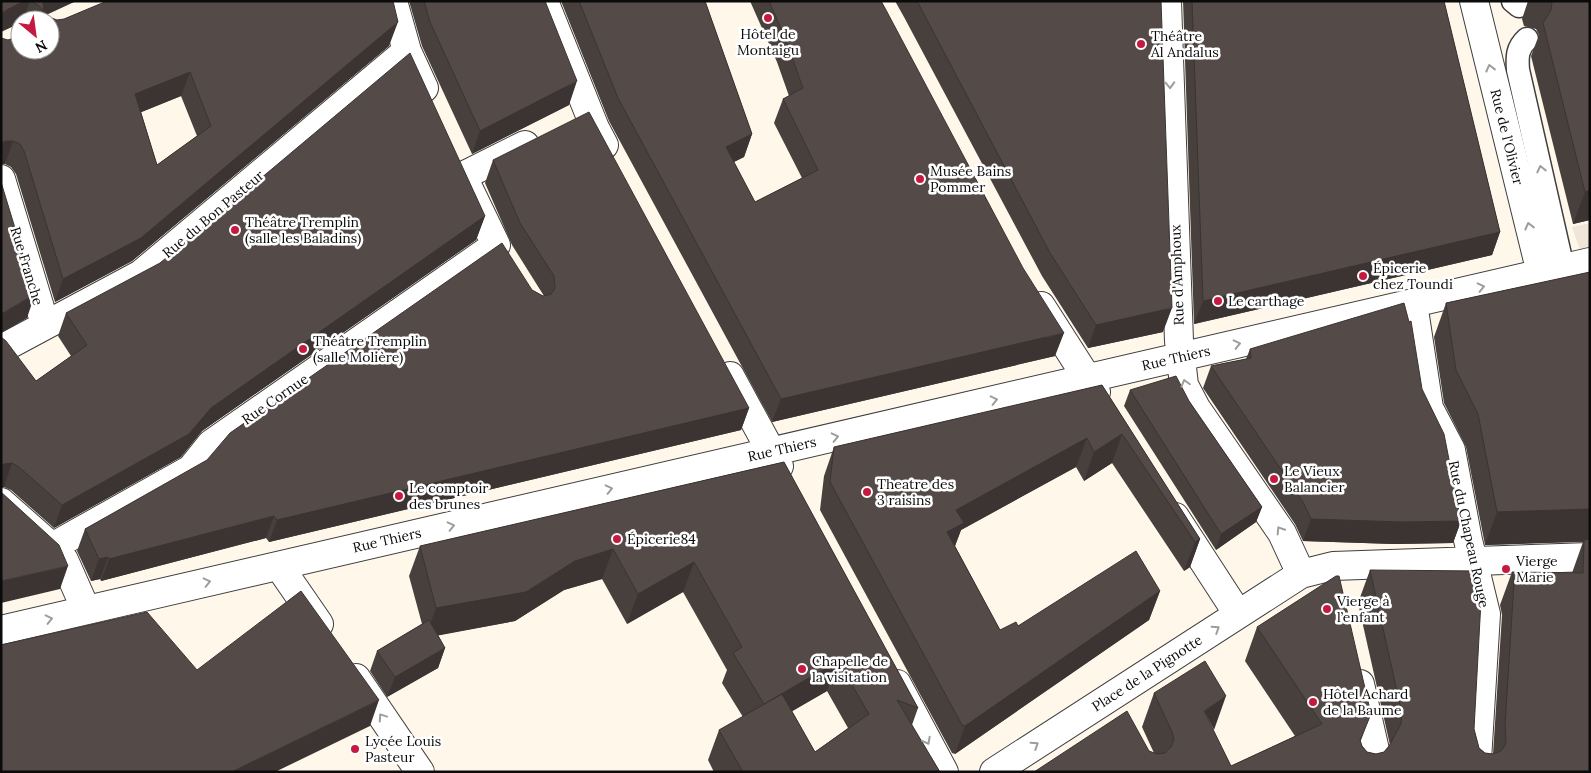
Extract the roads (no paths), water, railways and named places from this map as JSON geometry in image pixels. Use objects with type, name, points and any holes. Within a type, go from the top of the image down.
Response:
[{"type":"street","points":[[392,1],[407,51],[435,114]]},
{"type":"street","points":[[544,1],[589,112],[618,170]]},
{"type":"street","name":"Rue d'Amphoux","points":[[1166,1],[1180,357],[1184,384],[1196,408],[1282,533],[1301,574]]},
{"type":"street","name":"Rue de l'Olivier","points":[[1474,1],[1552,271]]},
{"type":"street","name":"Rue du Bon Pasteur","points":[[1,349],[141,274],[407,51]]},
{"type":"street","points":[[451,149],[463,176],[589,112]]},
{"type":"street","name":"Rue Cornue","points":[[52,547],[191,469],[211,444],[501,252],[463,176]]},
{"type":"street","name":"Rue Franche","points":[[1,179],[45,324]]},
{"type":"street","name":"Rue Thiers","points":[[1,630],[1590,262]]},
{"type":"street","points":[[1028,284],[1110,415]]},
{"type":"street","name":"Rue du Chapeau Rouge","points":[[1413,303],[1429,408],[1451,450],[1468,540],[1475,560],[1486,614],[1477,760],[1479,772]]},
{"type":"street","points":[[720,358],[791,489]]},
{"type":"street","points":[[1163,498],[1238,614]]},
{"type":"street","points":[[1,502],[64,560],[86,610]]},
{"type":"street","name":"Place de la Pignotte","points":[[994,772],[1301,574],[1333,566],[1590,557]]},
{"type":"street","points":[[279,566],[420,772]]},
{"type":"street","points":[[1333,566],[1340,595]]},
{"type":"street","points":[[1355,663],[1375,750],[1362,772]]},
{"type":"street","points":[[886,664],[944,772]]},
{"type":"street","points":[[1110,697],[1122,722]]},
{"type":"lane","points":[[1527,39],[1521,45],[1517,58],[1518,70],[1552,271]]},
{"type":"place","name":"Hôtel de Montaigu","points":[[768,18]]},
{"type":"place","name":"Théâtre Al Andalus","points":[[1141,44]]},
{"type":"place","name":"Musée Bains Pommer","points":[[920,179]]},
{"type":"place","name":"Théâtre Tremplin (salle les Baladins)","points":[[235,230]]},
{"type":"place","name":"Épicerie chez Toundi","points":[[1363,276]]},
{"type":"place","name":"Le carthage","points":[[1218,301]]},
{"type":"place","name":"Théâtre Tremplin (salle Molière)","points":[[303,349]]},
{"type":"place","name":"Le Vieux Balancier","points":[[1274,479]]},
{"type":"place","name":"Theatre des 3 raisins","points":[[867,492]]},
{"type":"place","name":"Le comptoir des brunes","points":[[399,496]]},
{"type":"place","name":"Épicerie84","points":[[617,539]]},
{"type":"place","name":"Vierge Marie","points":[[1506,569]]},
{"type":"place","name":"Vierge à l’enfant","points":[[1327,609]]},
{"type":"place","name":"Chapelle de la visitation","points":[[802,669]]},
{"type":"place","name":"Hôtel Achard de la Baume","points":[[1313,702]]},
{"type":"place","name":"Lycée Louis Pasteur","points":[[355,749]]}]
